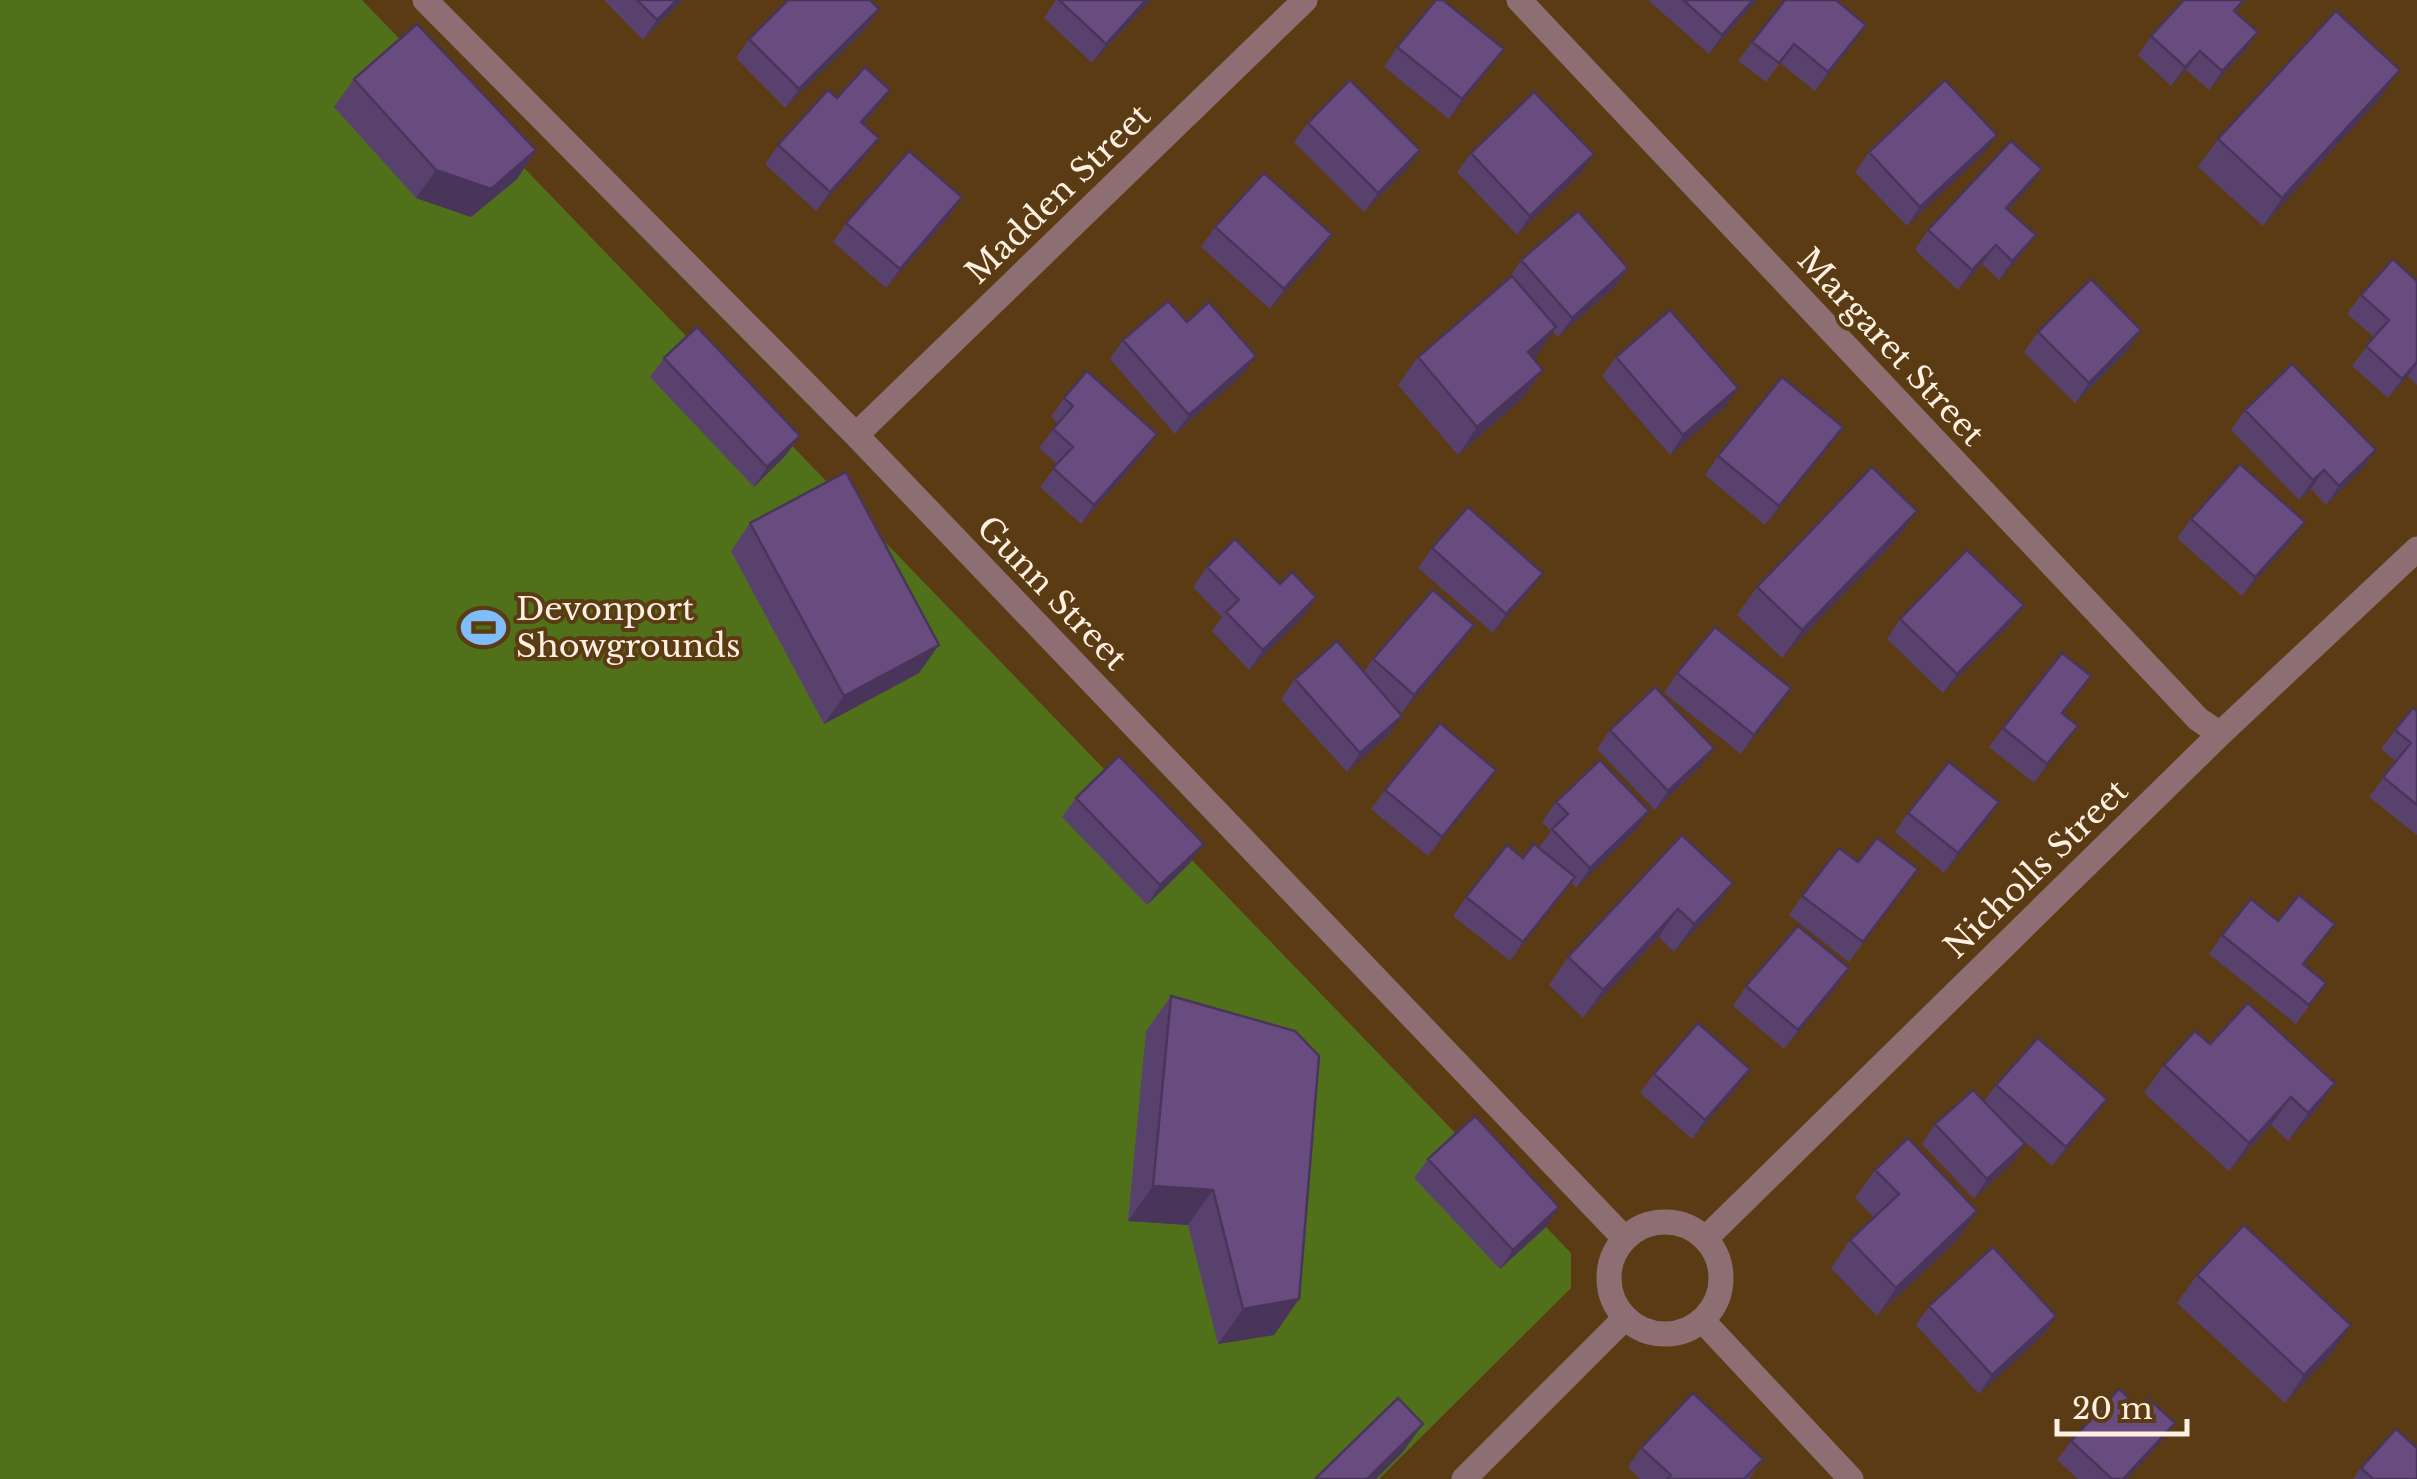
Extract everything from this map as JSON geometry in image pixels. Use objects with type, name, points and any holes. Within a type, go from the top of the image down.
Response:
[{"type":"street","name":"Gunn Street","points":[[425,0],[856,435],[1625,1239]]},
{"type":"street","name":"Madden Street","points":[[856,435],[1305,0]]},
{"type":"street","name":"Margaret Street","points":[[1519,0],[2198,718],[2220,734]]},
{"type":"street","name":"Nicholls Street","points":[[1705,1239],[2220,734],[2417,550]]},
{"type":"street","points":[[1665,1222],[1679,1224],[1705,1239],[1715,1254],[1720,1289],[1714,1306],[1702,1320],[1688,1330],[1655,1334],[1638,1329],[1624,1318],[1609,1288],[1614,1253],[1625,1239],[1650,1224],[1665,1222]]},
{"type":"street","points":[[1464,1479],[1624,1318]]},
{"type":"street","points":[[1702,1320],[1850,1479]]},
{"type":"green space","name":"Devonport Showgrounds","points":[[0,0],[362,0],[1571,1253],[1571,1288],[1379,1479],[0,1479]]},
{"type":"building","points":[[637,0],[677,0],[657,20]]},
{"type":"building","points":[[788,0],[870,0],[879,9],[799,89],[749,39]]},
{"type":"building","points":[[1059,0],[1146,0],[1106,44]]},
{"type":"building","points":[[1436,0],[1443,0],[1504,49],[1462,99],[1397,47]]},
{"type":"building","points":[[1683,0],[1753,0],[1722,35]]},
{"type":"building","points":[[1785,0],[1836,0],[1866,25],[1828,72],[1794,44],[1779,63],[1752,42]]},
{"type":"building","points":[[2184,0],[2244,0],[2234,11],[2258,32],[2222,71],[2200,51],[2185,67],[2151,36]]},
{"type":"building","points":[[2336,11],[2400,70],[2282,198],[2218,139]]},
{"type":"building","points":[[417,24],[536,150],[491,189],[436,170],[354,79]]},
{"type":"building","points":[[865,67],[890,90],[861,122],[879,138],[830,192],[778,145],[828,90],[837,98]]},
{"type":"building","points":[[1350,80],[1420,150],[1378,193],[1308,123]]},
{"type":"building","points":[[1945,80],[1997,135],[1920,207],[1869,152]]},
{"type":"building","points":[[1534,92],[1594,154],[1530,216],[1471,153]]},
{"type":"building","points":[[2011,141],[2042,169],[2006,208],[2036,235],[2012,261],[1996,245],[1972,270],[1928,230]]},
{"type":"building","points":[[909,151],[962,197],[900,269],[846,223]]},
{"type":"building","points":[[1264,173],[1332,234],[1284,289],[1215,227]]},
{"type":"building","points":[[1578,211],[1628,268],[1572,318],[1521,260]]},
{"type":"building","points":[[2393,259],[2417,281],[2417,362],[2402,379],[2366,346],[2389,320],[2361,295]]},
{"type":"building","points":[[1512,276],[1556,327],[1528,352],[1543,370],[1477,427],[1418,357]]},
{"type":"building","points":[[2091,279],[2141,330],[2089,383],[2038,332]]},
{"type":"building","points":[[1168,301],[1187,322],[1209,302],[1256,356],[1189,415],[1123,340]]},
{"type":"building","points":[[1670,310],[1738,388],[1683,435],[1616,357]]},
{"type":"building","points":[[697,327],[800,436],[767,467],[664,358]]},
{"type":"building","points":[[2292,364],[2376,450],[2339,486],[2324,470],[2313,480],[2245,410]]},
{"type":"building","points":[[1087,371],[1157,434],[1094,505],[1053,468],[1073,447],[1053,429],[1073,406],[1064,398]]},
{"type":"building","points":[[1782,377],[1843,427],[1779,506],[1718,456]]},
{"type":"building","points":[[2240,464],[2305,522],[2255,577],[2191,519]]},
{"type":"building","points":[[1872,467],[1917,511],[1802,630],[1757,587]]},
{"type":"building","points":[[846,472],[939,645],[844,696],[750,523]]},
{"type":"building","points":[[1468,507],[1543,573],[1506,614],[1432,548]]},
{"type":"building","points":[[1235,539],[1280,584],[1292,572],[1316,597],[1263,650],[1226,612],[1239,600],[1207,567]]},
{"type":"building","points":[[1967,550],[2024,605],[1957,674],[1900,619]]},
{"type":"building","points":[[1433,590],[1474,625],[1414,695],[1373,659]]},
{"type":"building","points":[[1715,627],[1791,688],[1754,735],[1677,673]]},
{"type":"building","points":[[1337,641],[1402,716],[1360,753],[1295,679]]},
{"type":"building","points":[[2062,653],[2091,676],[2062,713],[2078,726],[2047,764],[2003,728]]},
{"type":"building","points":[[1655,687],[1714,748],[1668,791],[1610,730]]},
{"type":"building","points":[[2413,708],[2417,711],[2417,805],[2383,777],[2411,743],[2395,730]]},
{"type":"building","points":[[1440,723],[1496,770],[1442,837],[1385,790]]},
{"type":"building","points":[[1119,756],[1204,844],[1160,885],[1076,798]]},
{"type":"building","points":[[1600,760],[1649,811],[1590,868],[1552,829],[1568,814],[1556,802]]},
{"type":"building","points":[[1949,762],[1999,802],[1958,853],[1908,813]]},
{"type":"building","points":[[1682,835],[1733,883],[1694,924],[1678,909],[1603,990],[1568,957]]},
{"type":"building","points":[[1877,838],[1918,869],[1863,942],[1802,896],[1839,848],[1858,862]]},
{"type":"building","points":[[1534,844],[1575,877],[1523,942],[1466,897],[1507,845],[1523,858]]},
{"type":"building","points":[[2299,895],[2335,924],[2303,964],[2326,983],[2309,1005],[2222,935],[2251,899],[2278,921]]},
{"type":"building","points":[[1798,926],[1849,968],[1798,1030],[1746,986]]},
{"type":"building","points":[[1171,996],[1295,1031],[1319,1056],[1299,1299],[1243,1309],[1213,1190],[1153,1186]]},
{"type":"building","points":[[2248,1003],[2335,1083],[2308,1113],[2291,1097],[2249,1143],[2164,1065],[2195,1031],[2210,1044]]},
{"type":"building","points":[[1698,1023],[1750,1069],[1705,1120],[1654,1074]]},
{"type":"building","points":[[2038,1038],[2107,1099],[2066,1147],[1996,1085]]},
{"type":"building","points":[[1973,1090],[2025,1144],[1987,1179],[1935,1124]]},
{"type":"building","points":[[1475,1116],[1559,1207],[1513,1250],[1428,1159]]},
{"type":"building","points":[[1908,1138],[1977,1211],[1896,1288],[1850,1240],[1899,1194],[1875,1170]]},
{"type":"building","points":[[2244,1225],[2351,1325],[2304,1375],[2197,1275]]},
{"type":"building","points":[[1993,1247],[2056,1316],[1992,1375],[1929,1306]]},
{"type":"building","points":[[2119,1389],[2139,1407],[2148,1398],[2175,1423],[2123,1479],[2112,1479],[2071,1441]]},
{"type":"building","points":[[1693,1393],[1763,1459],[1744,1479],[1667,1479],[1671,1475],[1641,1448]]},
{"type":"building","points":[[1398,1398],[1423,1424],[1367,1479],[1315,1479]]},
{"type":"building","points":[[2396,1429],[2417,1448],[2417,1479],[2373,1479],[2361,1468]]},
{"type":"place","name":"Devonport Showgrounds","points":[[483,627]]}]
